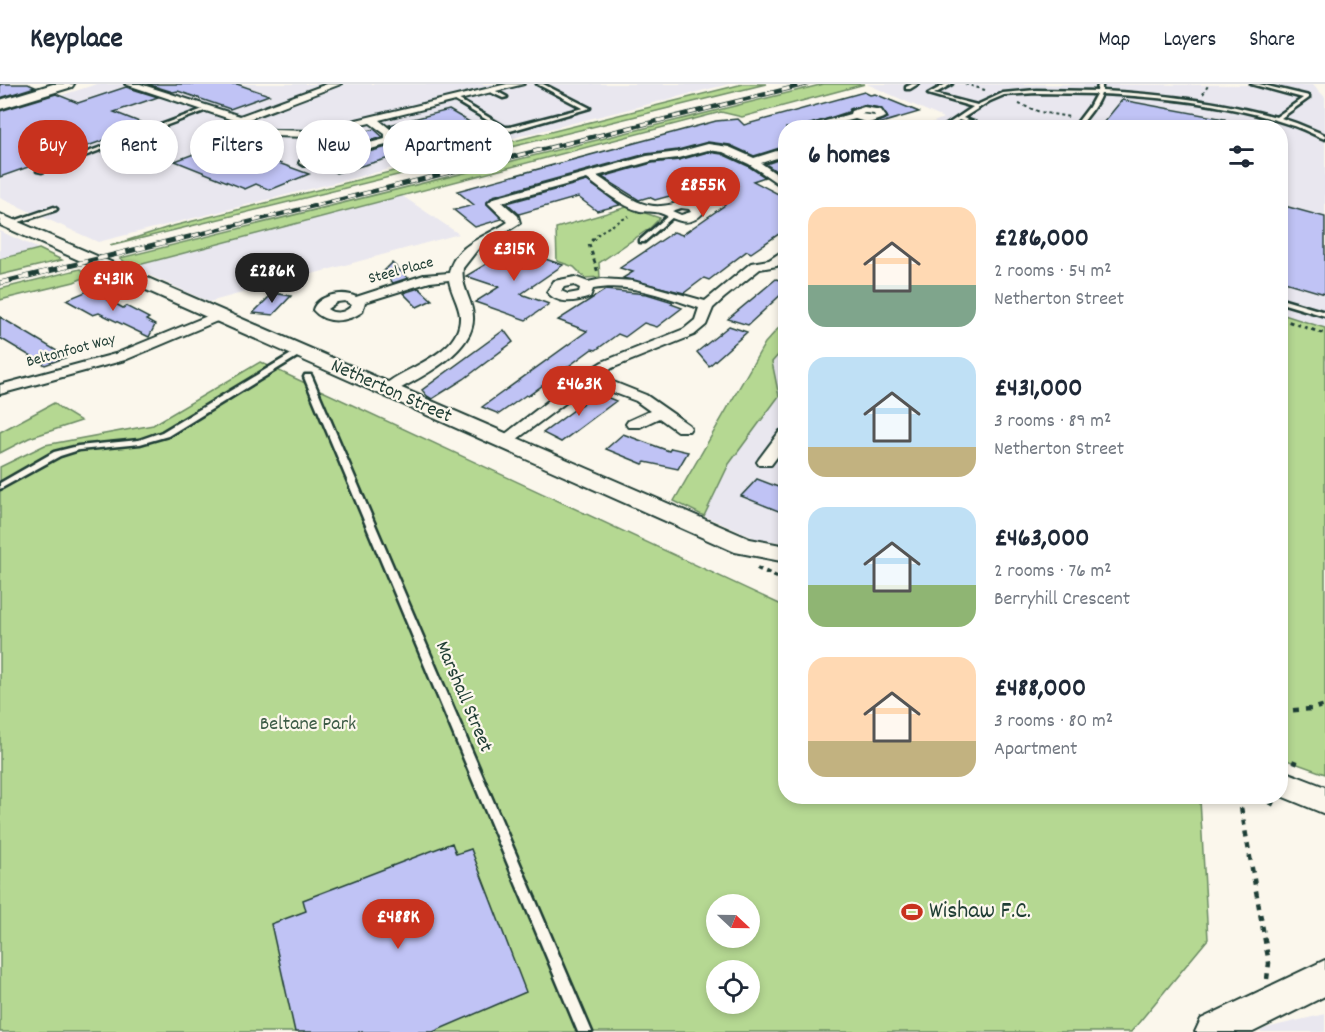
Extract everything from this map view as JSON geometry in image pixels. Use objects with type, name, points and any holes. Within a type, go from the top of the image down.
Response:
[{"type":"street","points":[[0,105],[67,84]]},
{"type":"street","points":[[130,84],[240,119],[272,133],[310,134],[519,84]]},
{"type":"street","points":[[240,119],[336,84]]},
{"type":"street","points":[[839,120],[855,116]]},
{"type":"street","points":[[371,119],[390,133],[390,141],[371,146]]},
{"type":"street","points":[[387,390],[452,347],[465,328],[467,314],[454,276],[460,260],[472,247],[514,224],[514,219],[494,203],[651,158],[678,155],[708,147],[725,149],[753,162],[778,180]]},
{"type":"street","points":[[753,162],[778,154]]},
{"type":"street","points":[[588,175],[631,203],[642,208],[669,213]]},
{"type":"street","name":"Netherton Street","points":[[5,221],[502,442],[744,546],[778,552]]},
{"type":"street","points":[[502,442],[607,365],[689,332],[701,322],[707,306],[756,266],[773,263],[778,259]]},
{"type":"street","name":"Steel Place","points":[[356,301],[429,278],[454,276]]},
{"type":"street","points":[[587,286],[601,282],[633,285],[707,306]]},
{"type":"street","name":"Beltonfoot Way","points":[[6,388],[120,357],[217,316]]},
{"type":"street","points":[[0,374],[6,388]]},
{"type":"street","points":[[588,377],[641,398],[683,428]]},
{"type":"street","points":[[634,424],[661,412]]},
{"type":"street","points":[[765,462],[778,445]]},
{"type":"street","points":[[1288,786],[1325,801]]},
{"type":"street","points":[[1214,1032],[1325,977]]},
{"type":"lane","points":[[454,99],[504,128],[510,129],[588,108],[539,84]]},
{"type":"lane","points":[[908,87],[916,84]]},
{"type":"lane","points":[[950,84],[930,94],[979,107]]},
{"type":"lane","points":[[1014,84],[1023,89]]},
{"type":"lane","points":[[1253,84],[1307,97],[1278,118]]},
{"type":"lane","points":[[1082,120],[1093,107],[1100,86]]},
{"type":"lane","points":[[957,120],[1000,94],[1034,87],[1100,86],[1200,100],[1283,120]]},
{"type":"lane","points":[[492,91],[505,97]]},
{"type":"lane","points":[[88,153],[208,109]]},
{"type":"lane","points":[[960,118],[966,120]]},
{"type":"lane","points":[[1288,122],[1325,137]]},
{"type":"lane","points":[[5,221],[54,209]]},
{"type":"lane","points":[[642,241],[669,213]]},
{"type":"lane","points":[[1288,304],[1325,314]]},
{"type":"lane","points":[[0,486],[57,454],[78,448],[140,441],[165,434],[301,352]]},
{"type":"lane","name":"Marshall Street","points":[[308,377],[585,1032]]},
{"type":"path","points":[[601,282],[589,244],[600,232],[642,208]]},
{"type":"path","points":[[1288,321],[1325,334]]},
{"type":"path","points":[[1288,711],[1312,709],[1325,705]]},
{"type":"path","points":[[1240,804],[1269,963],[1267,980]]},
{"type":"shaded area","points":[[97,84],[729,84],[513,138],[513,120],[383,120],[383,171],[371,174],[371,120],[296,120],[296,174],[370,174],[98,242],[0,198],[0,115]]},
{"type":"shaded area","points":[[867,84],[1313,85],[1325,97],[1325,328],[1288,316],[1288,120],[938,120],[943,118]]},
{"type":"shaded area","points":[[401,195],[459,234],[209,302],[131,267]]},
{"type":"shaded area","points":[[0,231],[39,249],[0,259]]},
{"type":"shaded area","points":[[778,355],[778,391],[772,362]]},
{"type":"shaded area","points":[[778,397],[778,542],[757,539],[704,516],[729,464]]},
{"type":"shaded area","points":[[1325,1014],[1325,1032],[1259,1032],[1266,1028]]},
{"type":"green space","points":[[743,84],[766,84],[513,146],[513,141]]},
{"type":"green space","points":[[824,84],[865,84],[742,117],[721,112],[513,167],[513,161]]},
{"type":"green space","points":[[383,174],[402,174],[110,246],[169,227]]},
{"type":"green space","points":[[460,174],[485,174],[131,267],[120,258]]},
{"type":"green space","points":[[627,207],[660,218],[650,228],[599,263],[600,277],[585,278],[574,267],[557,261],[556,228]]},
{"type":"green space","points":[[39,249],[62,260],[0,275],[0,259]]},
{"type":"green space","points":[[80,269],[88,276],[74,282],[0,300],[0,289]]},
{"type":"green space","points":[[1288,316],[1325,328],[1325,774],[1288,761]]},
{"type":"green space","points":[[778,329],[778,355],[772,362],[778,397],[729,464],[704,516],[674,501],[765,343]]},
{"type":"green space","name":"Beltane Park","points":[[260,362],[778,603],[778,804],[1200,804],[1208,939],[1131,1032],[0,1032],[0,467],[45,445],[153,425]]},
{"type":"green space","points":[[54,403],[81,421],[29,438],[0,453],[0,432]]},
{"type":"building","points":[[0,84],[28,84],[35,87],[0,98]]},
{"type":"building","points":[[147,84],[237,84],[269,95],[230,109],[178,91],[173,92]]},
{"type":"building","points":[[126,87],[158,97],[114,112],[134,120],[100,120],[100,142],[88,146],[88,120],[18,120],[18,171],[0,177],[0,111],[56,94],[78,103]]},
{"type":"building","points":[[864,92],[870,95],[875,94],[919,112],[892,120],[883,120],[888,118],[881,108],[863,105],[824,120],[778,120],[778,148],[754,156],[730,145],[708,142],[678,150],[646,154],[493,196],[486,203],[502,219],[475,227],[454,210],[474,205],[457,191],[716,121],[738,119],[744,125]]},
{"type":"building","points":[[1122,100],[1225,119],[1225,120],[1106,120]]},
{"type":"building","points":[[449,110],[466,120],[409,120]]},
{"type":"building","points":[[374,129],[383,137],[371,140],[371,130]]},
{"type":"building","points":[[383,148],[383,160],[371,163],[371,151]]},
{"type":"building","points":[[708,152],[722,154],[765,177],[753,181],[778,194],[778,234],[751,253],[747,251],[709,280],[704,278],[684,293],[623,278],[633,272],[620,268],[674,232],[682,235],[725,205],[699,188],[655,200],[649,197],[639,200],[602,177],[652,163],[679,160]]},
{"type":"building","points":[[190,155],[190,167],[178,162],[178,160]]},
{"type":"building","points":[[778,160],[778,172],[766,164]]},
{"type":"building","points":[[284,165],[296,169],[296,174],[309,174],[270,190],[256,184],[245,189],[208,174],[284,174]]},
{"type":"building","points":[[587,181],[620,205],[597,211],[578,197],[519,214],[507,203]]},
{"type":"building","points":[[1288,207],[1325,217],[1325,294],[1288,283]]},
{"type":"building","points":[[513,248],[563,265],[521,294],[549,304],[526,320],[475,302],[499,287],[466,276]]},
{"type":"building","points":[[392,263],[408,278],[393,283],[383,272]]},
{"type":"building","points":[[778,280],[778,297],[748,325],[728,319]]},
{"type":"building","points":[[419,288],[432,300],[417,307],[403,293]]},
{"type":"building","points":[[90,290],[123,308],[126,306],[149,318],[146,320],[155,325],[149,337],[99,313],[93,315],[66,300]]},
{"type":"building","points":[[605,290],[647,294],[673,302],[671,304],[682,308],[657,327],[644,323],[625,337],[618,334],[596,350],[592,349],[528,396],[526,395],[499,414],[482,407],[587,331],[558,320]]},
{"type":"building","points":[[273,293],[291,296],[273,315],[253,313]]},
{"type":"building","points":[[0,317],[67,357],[45,365],[0,338]]},
{"type":"building","points":[[729,326],[747,332],[709,366],[697,352]]},
{"type":"building","points":[[504,330],[513,342],[464,379],[432,399],[422,390]]},
{"type":"building","points":[[597,393],[616,401],[561,442],[543,433]]},
{"type":"building","points":[[623,434],[669,451],[671,448],[688,452],[678,469],[645,462],[643,464],[606,449]]},
{"type":"building","points":[[757,479],[778,487],[778,511],[741,496]]},
{"type":"building","points":[[452,843],[456,854],[471,849],[526,992],[433,1032],[295,1032],[271,924],[306,911],[303,900]]},
{"type":"railway","points":[[176,240],[807,84]]},
{"type":"railway","points":[[0,283],[182,238]]},
{"type":"place","name":"Wishaw F.C.","points":[[912,912]]}]
